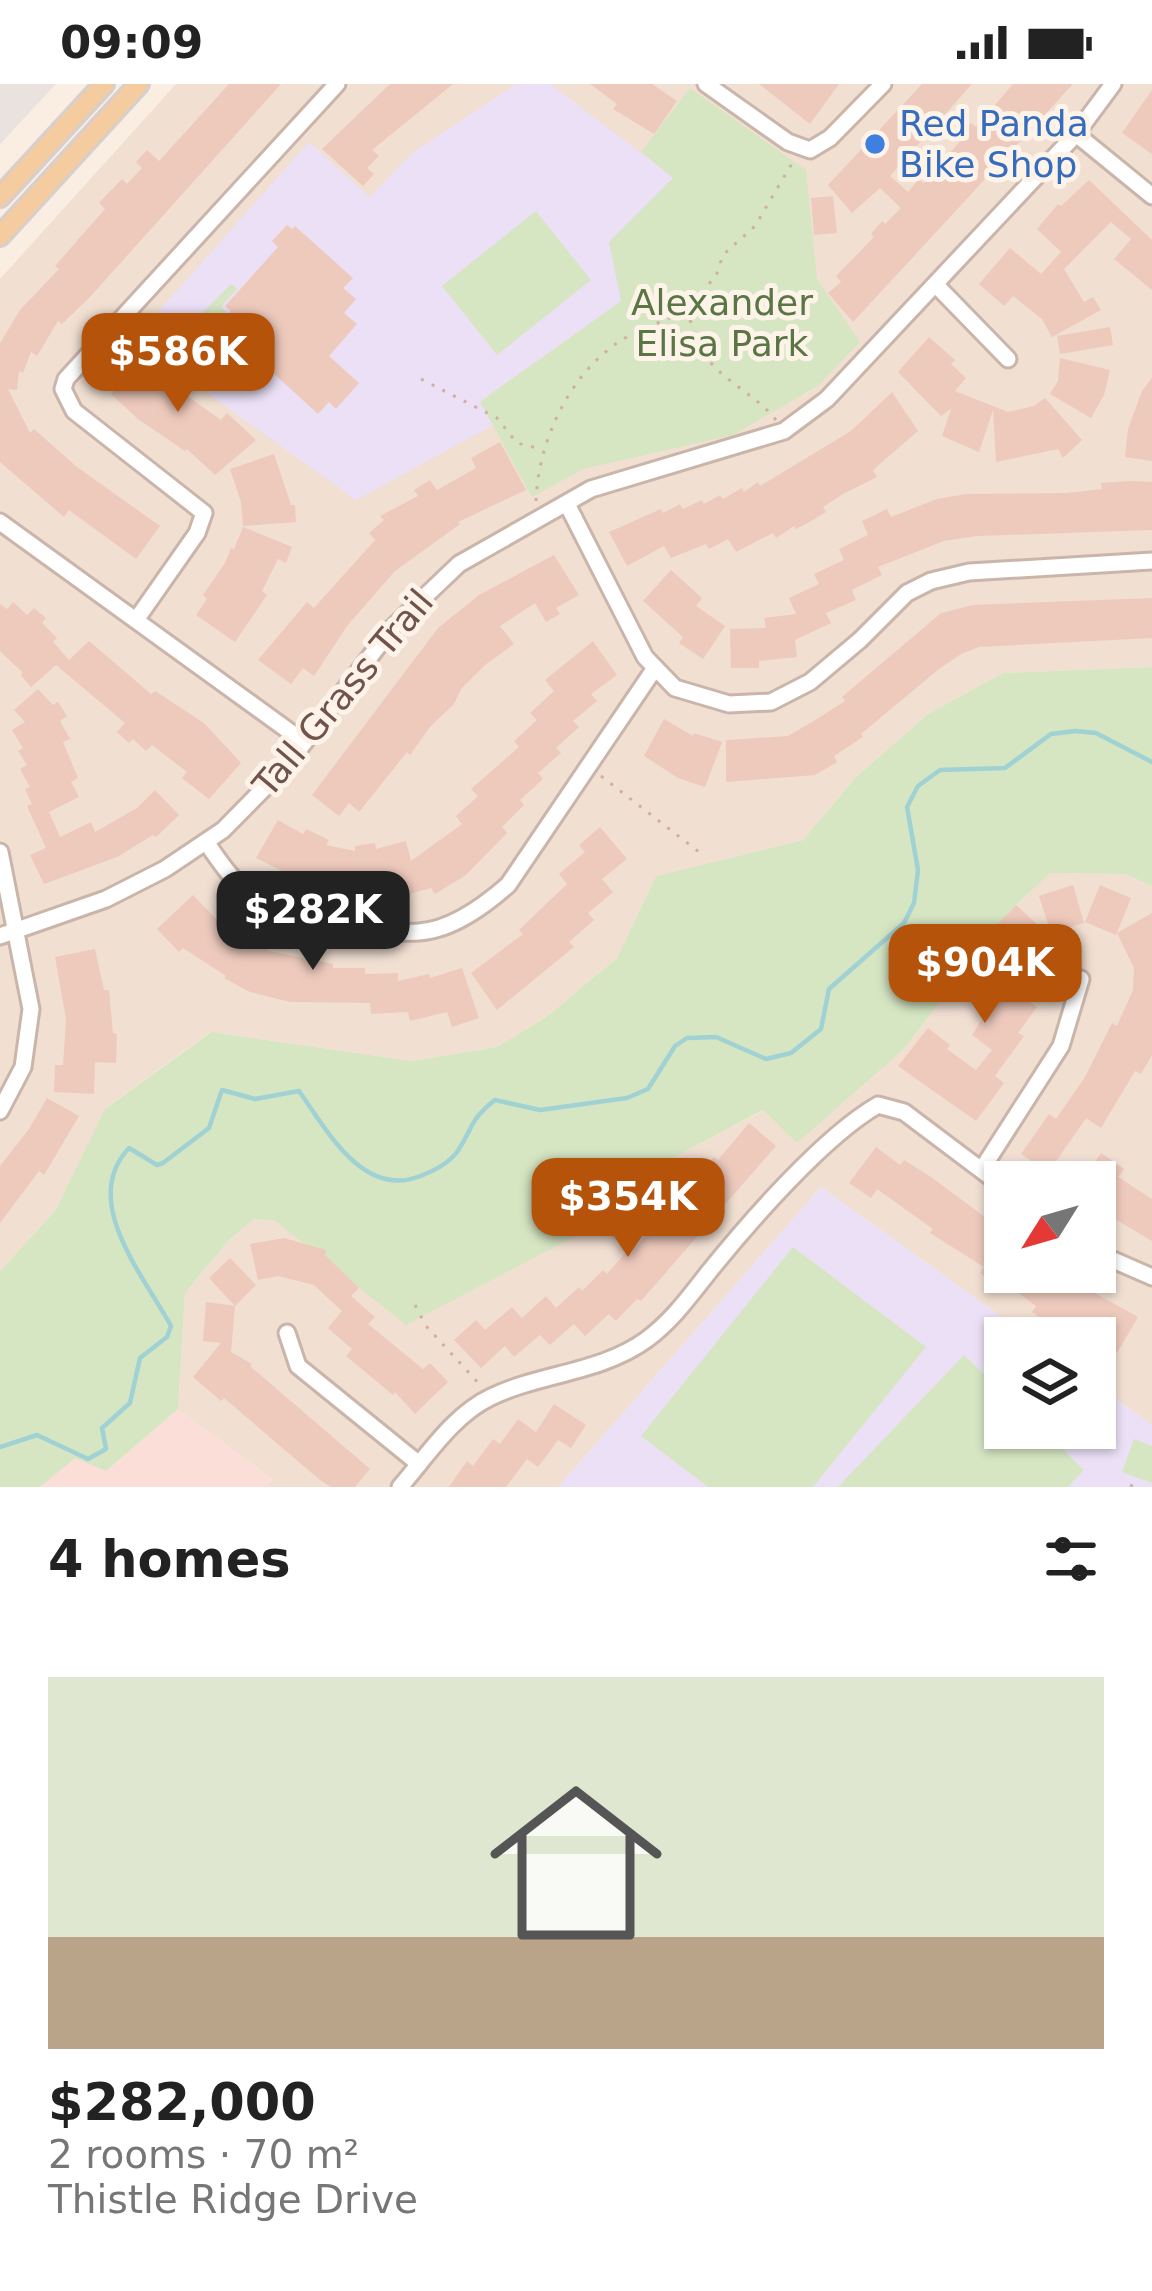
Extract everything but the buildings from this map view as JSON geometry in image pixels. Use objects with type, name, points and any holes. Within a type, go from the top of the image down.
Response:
[{"type":"main road","points":[[0,197],[104,84]]},
{"type":"main road","points":[[0,236],[139,84]]},
{"type":"street","points":[[136,620],[197,533],[204,513],[74,410],[64,389],[66,379],[337,84]]},
{"type":"street","points":[[706,84],[788,142],[810,150],[830,138],[883,84]]},
{"type":"street","name":"Tall Grass Trail","points":[[7,934],[106,899],[166,869],[236,818],[304,742],[392,628],[459,564],[613,481],[784,431],[843,385],[1076,134],[1113,84]]},
{"type":"street","points":[[1076,134],[1152,196]]},
{"type":"street","points":[[936,285],[1008,359]]},
{"type":"street","points":[[567,504],[635,641],[655,668],[675,688],[708,701],[745,705],[772,702],[810,682],[908,592],[931,581],[969,572],[1152,561]]},
{"type":"street","points":[[0,522],[304,742]]},
{"type":"street","points":[[206,842],[240,886],[278,908],[422,933],[482,907],[508,885],[655,668]]},
{"type":"street","points":[[0,852],[7,934],[31,1009],[23,1067],[0,1111]]},
{"type":"street","points":[[400,1487],[455,1423],[491,1397],[598,1364],[646,1339],[687,1302],[752,1224],[846,1126],[878,1105],[904,1112],[982,1169],[1061,1046],[1081,979]]},
{"type":"street","points":[[1116,1261],[1152,1277]]},
{"type":"street","points":[[287,1333],[298,1366],[419,1464]]},
{"type":"path","points":[[536,522],[536,487],[544,450],[572,387],[623,338],[687,309],[716,276],[724,255],[755,226],[801,147]]},
{"type":"path","points":[[687,309],[698,346],[725,377],[763,404],[784,431]]},
{"type":"path","points":[[421,379],[497,418],[517,443],[544,450]]},
{"type":"path","points":[[590,767],[699,853]]},
{"type":"path","points":[[415,1305],[426,1326],[491,1397]]},
{"type":"path","points":[[1131,1487],[1133,1479]]},
{"type":"shaded area","points":[[0,84],[56,84],[0,144]]},
{"type":"shaded area","points":[[176,84],[1152,84],[1152,667],[1003,673],[928,714],[856,777],[803,840],[656,876],[617,958],[545,1018],[497,1047],[412,1061],[210,1032],[106,1108],[55,1211],[0,1271],[0,279]]},
{"type":"shaded area","points":[[516,84],[550,84],[674,178],[609,242],[622,301],[480,401],[495,424],[356,500],[133,340],[309,142],[370,197],[412,153]]},
{"type":"shaded area","points":[[1050,873],[1127,874],[1152,886],[1152,1425],[1116,1399],[1116,1317],[1002,1317],[821,1187],[558,1487],[267,1487],[272,1479],[178,1409],[185,1293],[228,1241],[254,1219],[275,1221],[407,1324],[618,1210],[658,1166],[764,1110],[797,1142],[903,1050],[1008,913]]},
{"type":"shaded area","points":[[821,1187],[1002,1317],[984,1317],[984,1449],[1116,1449],[1116,1399],[1152,1425],[1152,1487],[558,1487]]},
{"type":"shaded area","points":[[178,1409],[273,1480],[267,1487],[40,1487],[75,1457],[106,1471]]},
{"type":"green space","name":"Alexander Elisa Park","points":[[690,88],[806,170],[817,279],[860,342],[819,385],[733,435],[583,469],[532,497],[480,402],[621,301],[609,242],[673,178],[641,152]]},
{"type":"green space","points":[[536,211],[591,280],[497,355],[442,286]]},
{"type":"green space","points":[[231,284],[237,289],[221,307],[226,312],[214,326],[228,339],[203,368],[174,342]]},
{"type":"green space","points":[[1152,667],[1152,886],[1126,874],[1050,873],[1008,913],[903,1050],[797,1143],[763,1110],[658,1166],[618,1210],[583,1232],[406,1325],[275,1221],[254,1219],[228,1241],[185,1293],[178,1409],[106,1471],[75,1458],[40,1487],[0,1487],[0,1271],[55,1211],[105,1109],[211,1032],[412,1061],[497,1047],[545,1018],[617,958],[656,876],[803,840],[856,777],[928,714],[1003,673]]},
{"type":"green space","points":[[793,1247],[926,1347],[813,1487],[708,1487],[641,1436]]},
{"type":"green space","points":[[964,1355],[984,1374],[984,1449],[1062,1449],[1084,1470],[1068,1487],[838,1487]]},
{"type":"green space","points":[[1134,1439],[1152,1446],[1152,1483],[1122,1472]]},
{"type":"waterway","points":[[0,1447],[37,1435],[88,1459],[106,1449],[102,1428],[130,1403],[140,1358],[167,1337],[171,1326],[121,1238],[113,1214],[115,1169],[129,1148],[157,1165],[163,1163],[209,1128],[222,1090],[255,1099],[299,1091],[348,1156],[363,1169],[398,1181],[449,1161],[476,1119],[495,1100],[540,1110],[627,1098],[648,1089],[675,1046],[687,1038],[716,1037],[766,1059],[791,1053],[821,1029],[829,989],[904,923],[914,903],[918,870],[907,807],[918,786],[940,770],[1005,768],[1051,734],[1075,731],[1096,733],[1152,762]]},
{"type":"place","name":"Red Panda Bike Shop","points":[[875,144]]}]
